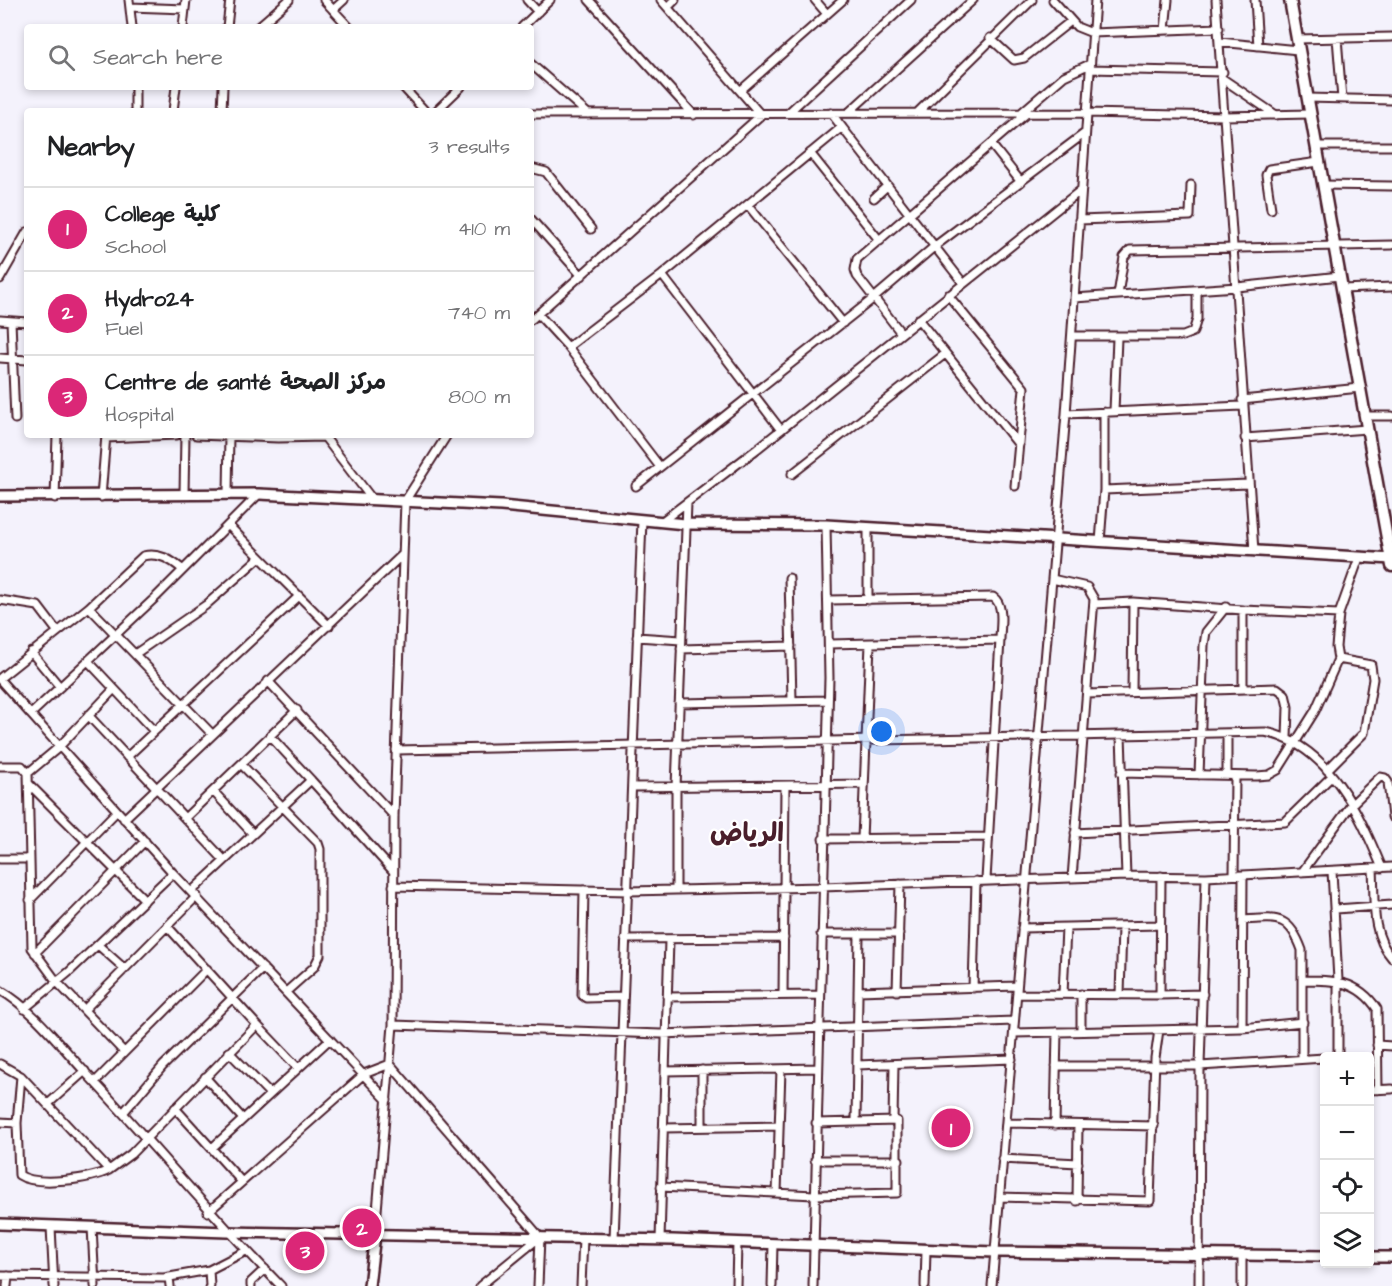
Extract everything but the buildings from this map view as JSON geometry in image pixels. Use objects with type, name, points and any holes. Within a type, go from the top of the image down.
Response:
[{"type":"main road","points":[[1290,0],[1367,429],[1389,529],[1392,562]]},
{"type":"street","points":[[183,24],[186,0]]},
{"type":"street","points":[[227,24],[230,0]]},
{"type":"street","points":[[261,24],[289,0]]},
{"type":"street","points":[[324,0],[346,24]]},
{"type":"street","points":[[333,10],[344,0]]},
{"type":"street","points":[[527,0],[538,12]]},
{"type":"street","points":[[525,24],[550,0]]},
{"type":"street","points":[[589,0],[694,115]]},
{"type":"street","points":[[661,0],[761,114]]},
{"type":"street","points":[[668,7],[675,0]]},
{"type":"street","points":[[815,0],[827,14]]},
{"type":"street","points":[[741,90],[843,0]]},
{"type":"street","points":[[788,113],[911,0]]},
{"type":"street","points":[[848,113],[973,0]]},
{"type":"street","points":[[917,112],[990,38],[1032,0]]},
{"type":"street","points":[[1053,0],[1081,30],[1092,33],[1219,28]]},
{"type":"street","points":[[992,1286],[1066,414],[1095,0]]},
{"type":"street","points":[[1165,30],[1168,0]]},
{"type":"street","points":[[1216,0],[1254,551]]},
{"type":"street","points":[[1255,0],[1258,46]]},
{"type":"street","points":[[132,24],[130,3],[185,9]]},
{"type":"street","points":[[990,38],[1014,60],[1024,58],[1071,21]]},
{"type":"street","points":[[1220,42],[1258,46],[1297,45],[1337,38],[1392,37]]},
{"type":"street","points":[[1337,38],[1341,99]]},
{"type":"street","points":[[901,333],[857,276],[855,265],[857,259],[910,216],[1064,76],[1090,66],[1223,76],[1276,115]]},
{"type":"street","points":[[534,67],[588,114]]},
{"type":"street","points":[[135,90],[135,108]]},
{"type":"street","points":[[173,108],[176,90]]},
{"type":"street","points":[[222,108],[223,90]]},
{"type":"street","points":[[406,90],[422,108]]},
{"type":"street","points":[[439,108],[458,90]]},
{"type":"street","points":[[1307,98],[1392,100]]},
{"type":"street","points":[[534,114],[694,115],[917,112],[1225,116],[1310,114]]},
{"type":"street","points":[[831,113],[963,283]]},
{"type":"street","points":[[534,317],[761,114]]},
{"type":"street","points":[[568,347],[662,275],[842,128]]},
{"type":"street","points":[[636,486],[843,323],[934,246],[1085,133]]},
{"type":"street","points":[[991,144],[1021,182]]},
{"type":"street","points":[[1316,146],[1392,146]]},
{"type":"street","points":[[810,153],[880,241]]},
{"type":"street","points":[[1271,209],[1266,175],[1269,169],[1319,162]]},
{"type":"street","points":[[534,169],[546,172],[591,229]]},
{"type":"street","points":[[1079,220],[1190,216],[1191,185]]},
{"type":"street","points":[[1323,185],[1392,186]]},
{"type":"street","points":[[874,198],[887,186]]},
{"type":"street","points":[[661,522],[781,430],[1081,190]]},
{"type":"street","points":[[748,205],[843,323]]},
{"type":"street","points":[[534,222],[582,276]]},
{"type":"street","points":[[0,279],[24,243]]},
{"type":"street","points":[[1118,295],[1124,257],[1130,250],[1392,244]]},
{"type":"street","points":[[662,275],[781,430]]},
{"type":"street","points":[[1074,298],[1237,287],[1340,276]]},
{"type":"street","points":[[1342,289],[1392,287]]},
{"type":"street","points":[[1072,336],[1117,338],[1183,336],[1193,332],[1197,320],[1197,290]]},
{"type":"street","points":[[948,295],[1024,388],[1015,486]]},
{"type":"street","points":[[538,314],[568,347],[660,467]]},
{"type":"street","points":[[918,319],[1019,445]]},
{"type":"street","points":[[0,320],[24,322]]},
{"type":"street","points":[[11,321],[15,419]]},
{"type":"street","points":[[1114,411],[1117,338]]},
{"type":"street","points":[[792,474],[945,354]]},
{"type":"street","points":[[0,358],[24,360]]},
{"type":"street","points":[[1066,414],[1242,403],[1360,388]]},
{"type":"street","points":[[1100,542],[1104,490],[1104,412]]},
{"type":"street","points":[[1365,416],[1392,416]]},
{"type":"street","points":[[1245,438],[1367,429]]},
{"type":"street","points":[[55,498],[57,438]]},
{"type":"street","points":[[101,497],[106,438]]},
{"type":"street","points":[[184,495],[185,438]]},
{"type":"street","points":[[228,493],[230,438]]},
{"type":"street","points":[[326,438],[372,499]]},
{"type":"street","points":[[369,1286],[393,1025],[394,816],[405,501],[445,438]]},
{"type":"street","points":[[1104,490],[1248,483]]},
{"type":"street","points":[[0,496],[55,498],[228,493],[372,499],[501,506],[685,524],[826,525],[1254,551],[1392,562]]},
{"type":"street","points":[[31,714],[116,635],[259,494]]},
{"type":"street","points":[[676,890],[677,743],[687,503]]},
{"type":"street","points":[[614,1239],[642,520]]},
{"type":"street","points":[[228,525],[329,626]]},
{"type":"street","points":[[813,1286],[829,644],[826,525]]},
{"type":"street","points":[[868,528],[868,600]]},
{"type":"street","points":[[182,569],[169,559],[153,555],[143,556],[89,607],[0,679],[58,748],[387,1100]]},
{"type":"street","points":[[124,819],[402,555]]},
{"type":"street","points":[[135,654],[206,605],[260,557]]},
{"type":"street","points":[[1121,773],[1269,775],[1278,770],[1315,711],[1338,659],[1336,647],[1339,614],[1359,558]]},
{"type":"street","points":[[789,578],[792,700]]},
{"type":"street","points":[[1052,579],[1087,587],[1093,595],[1094,604],[1072,878]]},
{"type":"street","points":[[128,757],[153,730],[299,596]]},
{"type":"street","points":[[829,600],[993,597],[1000,605],[986,880]]},
{"type":"street","points":[[0,600],[38,606],[57,631]]},
{"type":"street","points":[[1094,604],[1133,602],[1339,614]]},
{"type":"street","points":[[1132,692],[1133,602]]},
{"type":"street","points":[[89,607],[213,734]]},
{"type":"street","points":[[1199,775],[1199,733],[1206,632],[1226,607]]},
{"type":"street","points":[[1243,610],[1243,688]]},
{"type":"street","points":[[637,637],[681,640]]},
{"type":"street","points":[[829,644],[1000,640]]},
{"type":"street","points":[[862,839],[870,644]]},
{"type":"street","points":[[681,649],[791,646]]},
{"type":"street","points":[[31,652],[60,687]]},
{"type":"street","points":[[1075,833],[1285,822],[1364,733],[1373,679],[1371,665],[1338,659]]},
{"type":"street","points":[[88,661],[153,730]]},
{"type":"street","points":[[268,681],[394,816]]},
{"type":"street","points":[[1087,694],[1277,688],[1285,694],[1288,707],[1287,738]]},
{"type":"street","points":[[28,773],[58,748],[114,689]]},
{"type":"street","points":[[679,703],[828,700]]},
{"type":"street","points":[[185,818],[297,710]]},
{"type":"street","points":[[88,715],[225,860]]},
{"type":"street","points":[[396,750],[1266,732],[1297,742],[1311,752],[1330,773],[1351,805],[1382,868]]},
{"type":"street","points":[[1227,733],[1236,825],[1234,875]]},
{"type":"street","points":[[1121,735],[1126,876]]},
{"type":"street","points":[[270,736],[393,871]]},
{"type":"street","points":[[241,764],[318,843],[321,857],[320,955],[315,967],[286,992]]},
{"type":"street","points":[[0,766],[22,766],[28,773],[31,942],[35,952],[57,982],[123,1051]]},
{"type":"street","points":[[1302,872],[1351,805],[1380,777],[1385,778],[1392,817]]},
{"type":"street","points":[[85,1009],[167,926],[225,860],[311,780]]},
{"type":"street","points":[[29,784],[145,900]]},
{"type":"street","points":[[633,787],[864,784]]},
{"type":"street","points":[[783,995],[785,786]]},
{"type":"street","points":[[213,791],[253,834]]},
{"type":"street","points":[[30,900],[117,811]]},
{"type":"street","points":[[823,839],[987,837]]},
{"type":"street","points":[[35,952],[145,841]]},
{"type":"street","points":[[0,859],[30,859]]},
{"type":"street","points":[[393,886],[628,891],[822,887],[1126,876],[1206,877],[1392,867]]},
{"type":"street","points":[[1373,869],[1377,933],[1382,947],[1392,958]]},
{"type":"street","points":[[1332,871],[1336,909],[1338,1052]]},
{"type":"street","points":[[24,1009],[98,945],[173,873]]},
{"type":"street","points":[[1242,1028],[1243,875]]},
{"type":"street","points":[[1160,995],[1161,876]]},
{"type":"street","points":[[1199,1286],[1200,1066],[1206,877]]},
{"type":"street","points":[[973,988],[976,881]]},
{"type":"street","points":[[897,991],[900,884]]},
{"type":"street","points":[[584,890],[582,995],[586,998],[622,997]]},
{"type":"street","points":[[1336,909],[1392,906]]},
{"type":"street","points":[[1243,920],[1276,918],[1286,922],[1297,935],[1302,950],[1302,1059]]},
{"type":"street","points":[[167,926],[298,1068]]},
{"type":"street","points":[[1022,928],[1160,926]]},
{"type":"street","points":[[1120,995],[1122,927]]},
{"type":"street","points":[[1063,994],[1066,928]]},
{"type":"street","points":[[821,934],[898,934]]},
{"type":"street","points":[[856,1121],[859,934]]},
{"type":"street","points":[[625,939],[784,938]]},
{"type":"street","points":[[660,1240],[669,940]]},
{"type":"street","points":[[98,945],[125,969]]},
{"type":"street","points":[[123,1113],[163,1066],[263,968]]},
{"type":"street","points":[[94,1082],[207,969]]},
{"type":"street","points":[[1302,980],[1338,980],[1359,990],[1377,1008],[1378,1090]]},
{"type":"street","points":[[858,991],[973,988],[1063,994],[1203,994]]},
{"type":"street","points":[[0,990],[24,1009],[85,1071],[147,1138],[208,1212],[281,1286]]},
{"type":"street","points":[[1081,994],[1081,1031]]},
{"type":"street","points":[[667,997],[820,995]]},
{"type":"street","points":[[393,1025],[666,1034],[1014,1021]]},
{"type":"street","points":[[1014,1033],[1202,1030],[1303,1022]]},
{"type":"street","points":[[21,1076],[17,1123],[18,1171],[21,1177],[58,1180],[88,1178],[109,1170],[147,1138],[258,1024]]},
{"type":"street","points":[[1000,1197],[1077,1201],[1150,1201],[1154,1067],[1159,1030]]},
{"type":"street","points":[[1055,1125],[1057,1032]]},
{"type":"street","points":[[212,1148],[330,1039]]},
{"type":"street","points":[[1377,1045],[1392,1046]]},
{"type":"street","points":[[229,1052],[269,1093]]},
{"type":"street","points":[[1056,1066],[1200,1066],[1320,1058]]},
{"type":"street","points":[[857,1065],[1012,1059]]},
{"type":"street","points":[[0,1064],[21,1076],[109,1170]]},
{"type":"street","points":[[208,1212],[364,1074],[390,1064]]},
{"type":"street","points":[[390,1064],[540,1237],[538,1286]]},
{"type":"street","points":[[893,1121],[894,1064]]},
{"type":"street","points":[[665,1071],[818,1068]]},
{"type":"street","points":[[777,1193],[781,1069]]},
{"type":"street","points":[[702,1070],[702,1127]]},
{"type":"street","points":[[48,1104],[85,1071]]},
{"type":"street","points":[[205,1077],[243,1119]]},
{"type":"street","points":[[1374,1090],[1392,1089]]},
{"type":"street","points":[[175,1108],[242,1182]]},
{"type":"street","points":[[661,1187],[814,1194],[894,1195],[899,1191],[897,1121],[816,1123]]},
{"type":"street","points":[[0,1122],[17,1123]]},
{"type":"street","points":[[1006,1123],[1154,1126]]},
{"type":"street","points":[[1077,1201],[1078,1125]]},
{"type":"street","points":[[663,1128],[779,1126]]},
{"type":"street","points":[[1002,1159],[1077,1163]]},
{"type":"street","points":[[815,1160],[899,1160]]},
{"type":"street","points":[[0,1224],[227,1232],[660,1240],[995,1252],[1320,1256]]},
{"type":"street","points":[[51,1227],[54,1286]]},
{"type":"street","points":[[92,1227],[95,1286]]},
{"type":"street","points":[[480,1286],[540,1237]]},
{"type":"street","points":[[581,1286],[583,1238]]},
{"type":"street","points":[[736,1286],[737,1243]]},
{"type":"street","points":[[772,1286],[773,1244]]},
{"type":"street","points":[[925,1286],[926,1250]]},
{"type":"street","points":[[7,1286],[4,1276],[169,1277],[209,1270],[246,1251]]},
{"type":"street","points":[[1242,1255],[1242,1286]]},
{"type":"street","points":[[1374,1257],[1392,1257]]},
{"type":"street","points":[[251,1286],[251,1282],[265,1269]]},
{"type":"street","points":[[209,1270],[210,1286]]},
{"type":"street","points":[[133,1277],[133,1286]]},
{"type":"street","points":[[169,1277],[170,1286]]},
{"type":"place","name":"College كلية","points":[[951,1128]]},
{"type":"place","name":"Hydro24","points":[[362,1228]]},
{"type":"place","name":"Centre de santé مركز الصحة","points":[[305,1251]]},
{"type":"district","name":"الرياض","points":[[747,832]]}]
